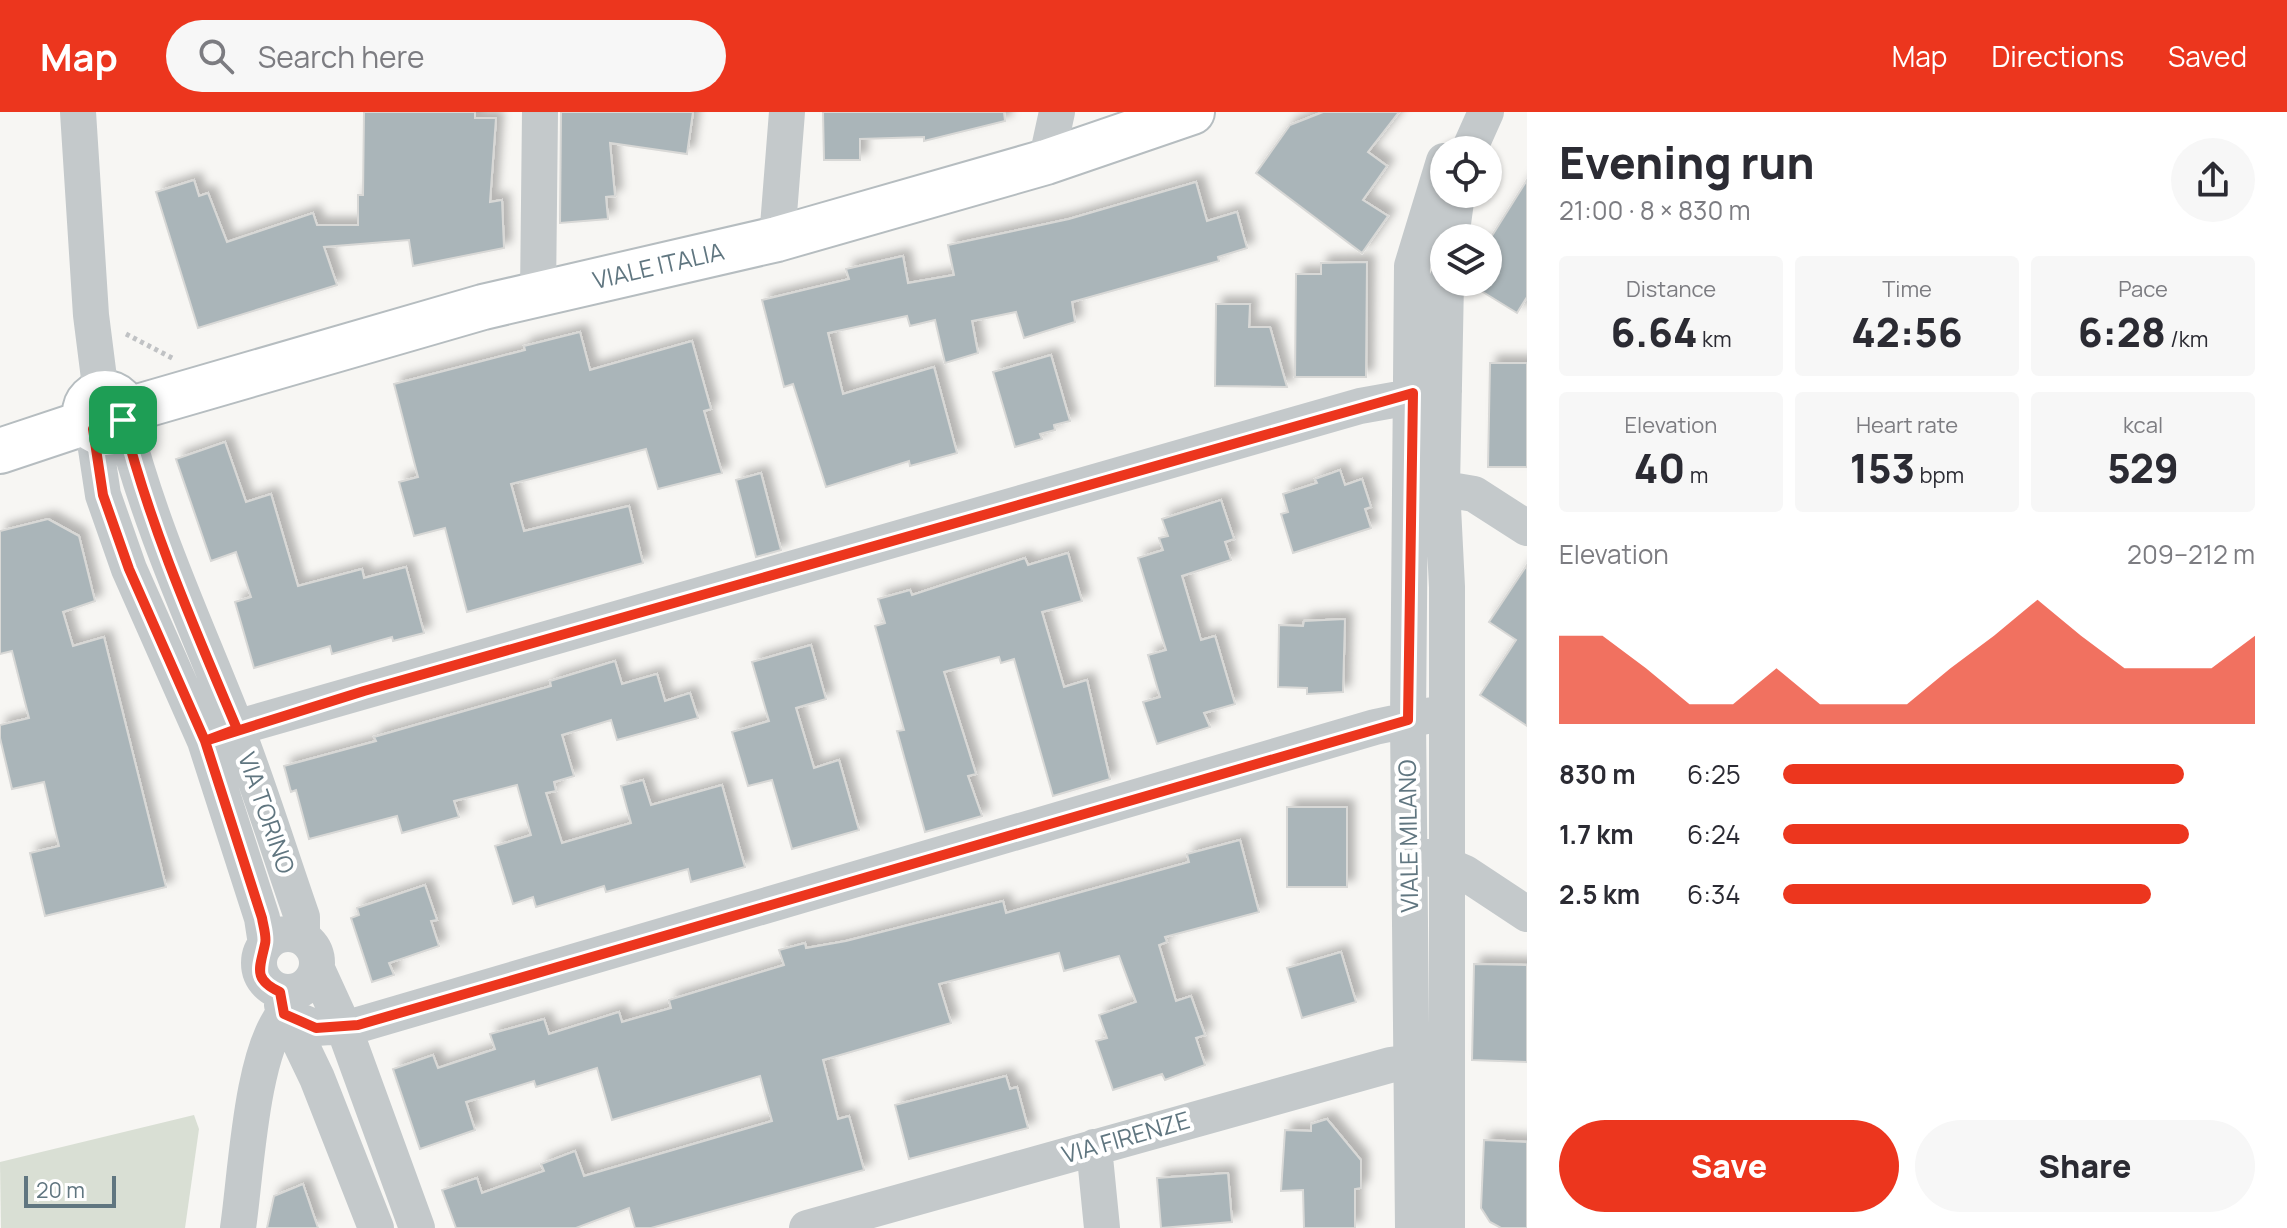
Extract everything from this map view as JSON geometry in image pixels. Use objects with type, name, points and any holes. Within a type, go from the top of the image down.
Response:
[{"type":"main road","name":"VIALE ITALIA","points":[[0,451],[106,415],[538,294],[777,239],[1046,162],[1192,112]]},
{"type":"street","name":"VIA TORINO","points":[[78,112],[91,315],[106,415],[103,495],[129,569],[221,735],[302,917],[296,981],[317,1078],[376,1228]]},
{"type":"street","points":[[538,294],[540,112]]},
{"type":"street","points":[[777,239],[787,112]]},
{"type":"street","points":[[1046,162],[1057,112]]},
{"type":"street","points":[[1452,136],[1459,112]]},
{"type":"street","points":[[1475,136],[1486,112]]},
{"type":"street","name":"VIALE MILANO","points":[[1428,392],[1412,266],[1430,207]]},
{"type":"street","name":"VIALE MILANO","points":[[1444,296],[1428,392],[1426,485],[1408,720],[1410,850],[1447,1228]]},
{"type":"street","points":[[221,735],[1428,392]]},
{"type":"street","points":[[1426,485],[1474,494],[1527,528]]},
{"type":"street","name":"VIALE MILANO","points":[[1421,1224],[1429,1059],[1447,865],[1447,587],[1426,485]]},
{"type":"street","points":[[266,944],[283,934],[296,981],[316,1028],[344,1028],[1408,720],[1446,712]]},
{"type":"street","name":"VIA TORINO","points":[[221,735],[262,918],[266,944],[258,960],[259,971],[264,980],[296,981],[344,1028],[417,1228]]},
{"type":"street","points":[[1410,850],[1447,865],[1527,914]]},
{"type":"street","points":[[238,1228],[260,1071],[296,981]]},
{"type":"street","name":"VIA FIRENZE","points":[[807,1228],[1094,1147],[1429,1059]]},
{"type":"street","points":[[1094,1147],[1102,1228]]},
{"type":"shaded area","points":[[194,1115],[199,1129],[185,1228],[1,1228],[0,1162]]},
{"type":"building","points":[[364,112],[475,112],[475,118],[496,118],[490,202],[502,200],[504,248],[413,266],[409,240],[324,247],[337,285],[198,328],[156,192],[194,180],[199,196],[208,193],[227,242],[313,213],[317,225],[358,225],[358,195],[363,195]]},
{"type":"building","points":[[561,112],[693,112],[687,154],[610,143],[615,196],[606,197],[608,219],[560,223]]},
{"type":"building","points":[[823,112],[1004,112],[1005,121],[924,141],[924,137],[860,139],[860,160],[824,160]]},
{"type":"building","points":[[1323,112],[1399,112],[1368,152],[1387,166],[1363,200],[1388,216],[1362,253],[1256,173],[1290,125]]},
{"type":"building","points":[[1527,180],[1527,297],[1517,313],[1489,296],[1502,296],[1502,224],[1499,224]]},
{"type":"building","points":[[1196,182],[1207,221],[1237,212],[1247,248],[1218,257],[1219,261],[1072,302],[1075,322],[1024,338],[1016,312],[972,321],[978,353],[945,363],[935,320],[910,326],[907,316],[828,333],[843,394],[934,367],[957,453],[910,466],[909,461],[826,487],[793,384],[784,387],[762,300],[849,279],[846,269],[903,256],[908,283],[954,275],[948,245],[1069,219]]},
{"type":"building","points":[[1367,262],[1366,377],[1295,377],[1296,274],[1321,274],[1321,263]]},
{"type":"building","points":[[1216,304],[1250,304],[1249,327],[1270,327],[1287,387],[1215,386]]},
{"type":"building","points":[[580,332],[590,370],[692,341],[711,409],[704,411],[722,473],[658,489],[646,449],[511,484],[524,531],[629,506],[643,563],[467,612],[445,528],[414,536],[399,482],[418,477],[394,384],[525,350],[524,346]]},
{"type":"building","points":[[1051,355],[1070,421],[1054,425],[1055,430],[1040,434],[1042,439],[1015,447],[993,372]]},
{"type":"building","points":[[1490,363],[1527,363],[1527,467],[1488,467]]},
{"type":"building","points":[[225,442],[246,502],[271,494],[298,586],[362,569],[364,578],[406,567],[424,633],[393,641],[392,637],[332,654],[330,646],[254,668],[235,602],[251,597],[236,552],[211,561],[176,459]]},
{"type":"building","points":[[1340,470],[1345,485],[1362,479],[1371,507],[1365,509],[1371,528],[1293,553],[1281,514],[1288,512],[1283,494],[1317,483],[1315,479]]},
{"type":"building","points":[[761,473],[781,550],[756,557],[736,480]]},
{"type":"building","points":[[1221,500],[1234,539],[1225,542],[1231,560],[1182,576],[1201,640],[1215,636],[1235,704],[1204,713],[1210,727],[1157,744],[1143,702],[1160,697],[1148,655],[1166,650],[1138,558],[1163,550],[1159,538],[1168,536],[1162,519]]},
{"type":"building","points":[[48,519],[79,536],[95,601],[63,612],[73,646],[104,637],[166,887],[45,916],[30,853],[59,846],[44,782],[12,789],[0,738],[0,725],[29,718],[12,651],[0,654],[0,531]]},
{"type":"building","points":[[1068,553],[1082,601],[1042,612],[1064,687],[1087,680],[1110,779],[1053,796],[1014,659],[1001,663],[999,657],[944,672],[976,774],[968,776],[982,816],[925,832],[897,731],[904,730],[875,626],[885,623],[878,599],[910,590],[912,595],[1025,558],[1028,565]]},
{"type":"building","points":[[1527,565],[1527,726],[1480,695],[1516,640],[1489,622]]},
{"type":"building","points":[[1345,619],[1343,692],[1307,694],[1307,688],[1278,687],[1279,625],[1303,626],[1304,621]]},
{"type":"building","points":[[811,645],[826,699],[796,708],[814,768],[839,760],[859,830],[792,849],[772,780],[748,786],[732,732],[769,721],[752,662]]},
{"type":"building","points":[[615,661],[622,684],[657,674],[665,701],[690,693],[698,718],[617,740],[611,720],[562,735],[574,776],[554,782],[556,791],[546,793],[562,843],[631,823],[621,786],[643,780],[651,805],[722,785],[745,867],[691,882],[688,869],[606,892],[604,886],[536,907],[533,897],[513,904],[495,846],[531,835],[517,785],[454,801],[459,817],[402,833],[397,816],[309,839],[296,790],[291,792],[284,766],[376,741],[374,737],[551,686],[550,681]]},
{"type":"building","points":[[1287,807],[1347,807],[1347,887],[1287,887]]},
{"type":"building","points":[[1240,840],[1259,912],[1165,937],[1167,942],[1159,945],[1176,1001],[1191,996],[1205,1035],[1196,1038],[1205,1065],[1165,1080],[1162,1074],[1113,1090],[1096,1041],[1107,1038],[1099,1015],[1136,1002],[1119,956],[1064,971],[1059,953],[939,984],[951,1023],[823,1060],[838,1119],[849,1116],[864,1170],[651,1228],[635,1228],[629,1208],[576,1228],[456,1228],[442,1190],[477,1178],[482,1193],[544,1171],[541,1164],[575,1151],[584,1176],[772,1121],[760,1076],[612,1120],[597,1068],[536,1087],[534,1081],[466,1102],[475,1130],[420,1149],[393,1069],[433,1055],[438,1068],[495,1049],[490,1034],[544,1019],[549,1034],[619,1012],[622,1022],[671,1008],[669,1000],[784,965],[779,950],[805,943],[806,948],[846,941],[1003,901],[1006,913],[1189,862],[1187,854]]},
{"type":"building","points":[[425,885],[437,920],[431,921],[439,946],[389,963],[394,975],[372,982],[351,918],[359,915],[357,908]]},
{"type":"building","points":[[1341,952],[1356,1002],[1302,1018],[1287,968]]},
{"type":"building","points":[[1474,964],[1527,965],[1527,1062],[1472,1060]]},
{"type":"building","points":[[1006,1076],[1010,1089],[1017,1087],[1028,1128],[909,1159],[895,1105]]},
{"type":"building","points":[[1327,1119],[1361,1160],[1361,1188],[1355,1189],[1355,1228],[1304,1228],[1303,1190],[1281,1191],[1285,1130],[1311,1131],[1311,1124]]},
{"type":"building","points":[[1484,1140],[1527,1142],[1527,1228],[1501,1228],[1490,1222],[1481,1208]]},
{"type":"building","points":[[1228,1173],[1232,1222],[1161,1228],[1157,1178]]},
{"type":"building","points":[[303,1184],[318,1228],[267,1228],[274,1196]]},
{"type":"route","points":[[123,420],[110,432],[93,429],[103,495],[129,569],[205,741],[253,723],[364,691],[1413,393],[1408,720],[1375,727],[358,1025],[316,1028],[284,1014],[280,992],[271,988],[259,971],[258,960],[266,944],[262,918],[205,741],[237,729],[164,553],[139,484],[123,420]]}]
